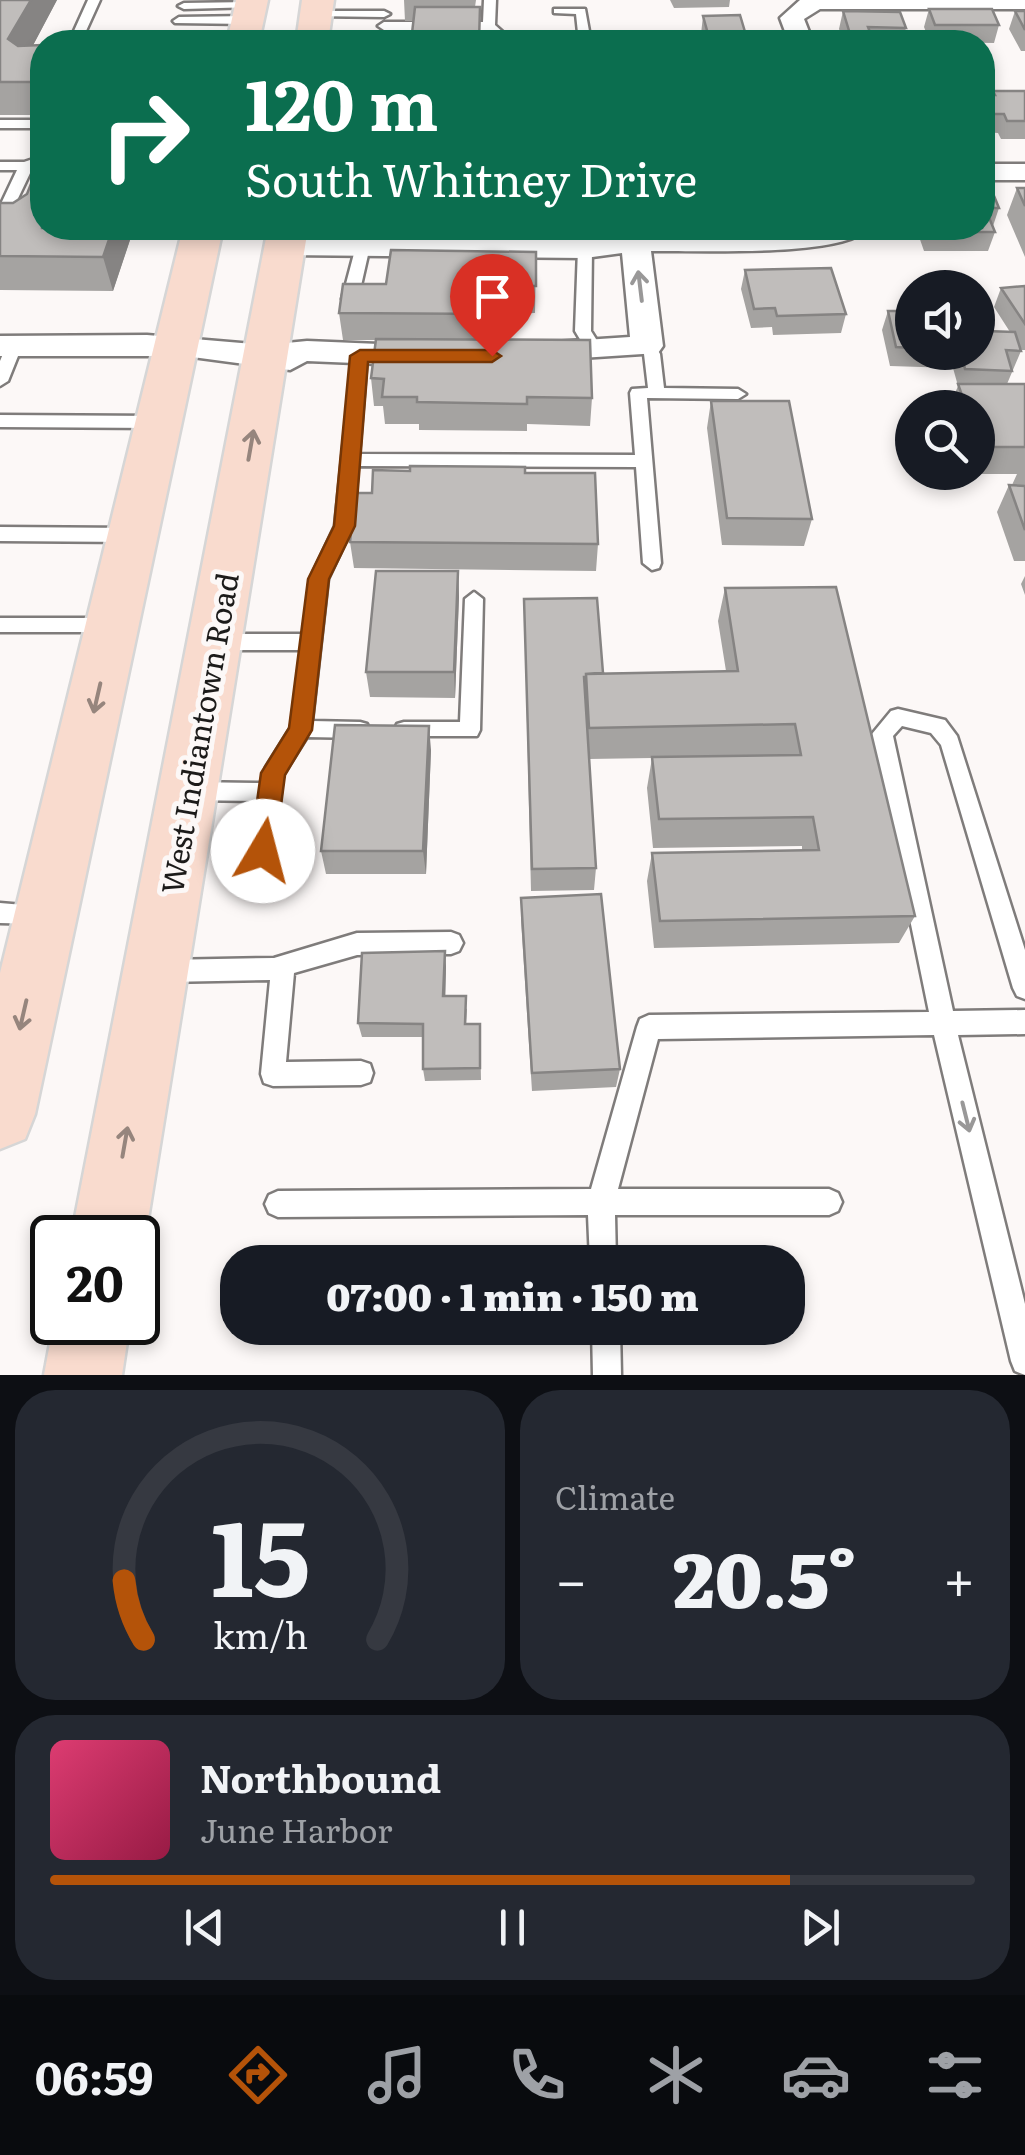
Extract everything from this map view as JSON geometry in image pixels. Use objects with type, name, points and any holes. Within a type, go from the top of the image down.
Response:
[{"type":"main road","points":[[0,1114],[23,914],[114,625],[201,240]]},
{"type":"main road","name":"West Indiantown Road","points":[[112,1215],[286,240]]},
{"type":"main road","points":[[83,1375],[88,1345]]},
{"type":"street","points":[[796,30],[792,18],[796,11],[833,2],[1025,2]]},
{"type":"street","points":[[995,172],[1025,172]]},
{"type":"street","points":[[322,240],[363,246],[585,249],[635,243],[825,240]]},
{"type":"street","points":[[620,240],[635,243]]},
{"type":"street","points":[[511,354],[647,346],[635,243]]},
{"type":"street","points":[[7,346],[178,348],[268,354],[295,360],[454,356]]},
{"type":"lane","points":[[80,30],[94,0]]},
{"type":"lane","points":[[383,30],[386,0]]},
{"type":"lane","points":[[489,26],[490,0]]},
{"type":"lane","points":[[185,3],[249,17],[178,26],[185,3]]},
{"type":"lane","points":[[558,11],[581,11],[583,30]]},
{"type":"lane","points":[[316,19],[489,26],[494,30]]},
{"type":"lane","points":[[0,124],[30,124]]},
{"type":"lane","points":[[0,166],[30,164]]},
{"type":"lane","points":[[0,210],[6,210],[26,166]]},
{"type":"lane","points":[[350,299],[363,246]]},
{"type":"lane","points":[[585,249],[582,331],[593,347]]},
{"type":"lane","points":[[0,381],[7,346]]},
{"type":"lane","points":[[647,346],[652,354],[657,393]]},
{"type":"lane","points":[[259,880],[273,773],[301,730],[319,579],[344,526],[360,356]]},
{"type":"lane","points":[[652,562],[638,393],[738,394]]},
{"type":"lane","points":[[0,421],[160,422]]},
{"type":"lane","points":[[351,460],[644,461]]},
{"type":"lane","points":[[0,534],[134,535]]},
{"type":"lane","points":[[301,730],[470,730],[474,599]]},
{"type":"lane","points":[[0,625],[114,625]]},
{"type":"lane","points":[[214,642],[311,642]]},
{"type":"lane","points":[[1025,988],[950,742],[938,726],[898,718],[882,734],[943,1023],[1025,1361]]},
{"type":"lane","points":[[188,791],[271,792]]},
{"type":"lane","points":[[361,1073],[273,1074],[283,965],[357,944],[451,944]]},
{"type":"lane","points":[[156,971],[283,969]]},
{"type":"lane","points":[[602,1245],[601,1202],[649,1027],[1025,1022]]},
{"type":"lane","points":[[278,1204],[828,1202]]},
{"type":"lane","points":[[606,1345],[607,1375]]},
{"type":"building","points":[[0,0],[31,0],[8,39],[18,46],[30,46],[30,82],[0,82]]},
{"type":"building","points":[[415,7],[480,7],[479,30],[412,30]]},
{"type":"building","points":[[929,9],[992,9],[999,25],[935,25]]},
{"type":"building","points":[[843,11],[900,12],[906,28],[868,27],[869,30],[849,30]]},
{"type":"building","points":[[1015,11],[1025,11],[1025,30]]},
{"type":"building","points":[[740,15],[744,30],[707,30],[703,16]]},
{"type":"building","points":[[995,91],[1025,91],[1025,121],[1007,121],[1004,114],[995,114]]},
{"type":"building","points":[[30,186],[30,240],[109,240],[103,257],[0,256],[0,203],[13,203],[27,194]]},
{"type":"building","points":[[1017,188],[1025,188],[1025,206]]},
{"type":"building","points":[[391,250],[536,252],[536,286],[492,286],[491,314],[339,313],[343,284],[386,284]]},
{"type":"building","points":[[831,268],[846,314],[777,316],[775,308],[754,309],[745,270]]},
{"type":"building","points":[[1025,286],[1025,324],[1001,288]]},
{"type":"building","points":[[888,311],[895,311],[895,342]]},
{"type":"building","points":[[995,331],[1015,332],[1021,351],[1006,350],[1012,371],[988,370],[995,370]]},
{"type":"building","points":[[376,339],[590,340],[592,398],[527,397],[527,404],[417,402],[417,397],[382,397],[384,379],[371,378]]},
{"type":"building","points":[[958,384],[1025,384],[1025,447],[995,447],[995,390],[960,390]]},
{"type":"building","points":[[711,401],[789,401],[812,519],[727,518]]},
{"type":"building","points":[[410,466],[525,467],[525,473],[595,473],[598,544],[350,542],[355,493],[372,493],[373,470],[410,471]]},
{"type":"building","points":[[1009,485],[1025,486],[1025,530]]},
{"type":"building","points":[[376,571],[458,571],[454,672],[366,672]]},
{"type":"building","points":[[836,587],[915,916],[660,921],[652,853],[819,850],[813,817],[659,819],[652,757],[801,755],[795,724],[589,728],[586,674],[738,671],[725,588]]},
{"type":"building","points":[[597,598],[603,673],[584,677],[596,868],[532,869],[524,599]]},
{"type":"building","points":[[335,725],[429,726],[423,851],[321,851]]},
{"type":"building","points":[[601,894],[620,1069],[532,1073],[521,898]]},
{"type":"building","points":[[445,951],[443,996],[466,996],[465,1024],[480,1024],[480,1068],[423,1069],[423,1024],[358,1023],[362,953]]},
{"type":"route","points":[[263,851],[273,773],[301,730],[319,579],[344,526],[360,356],[492,356]]}]
